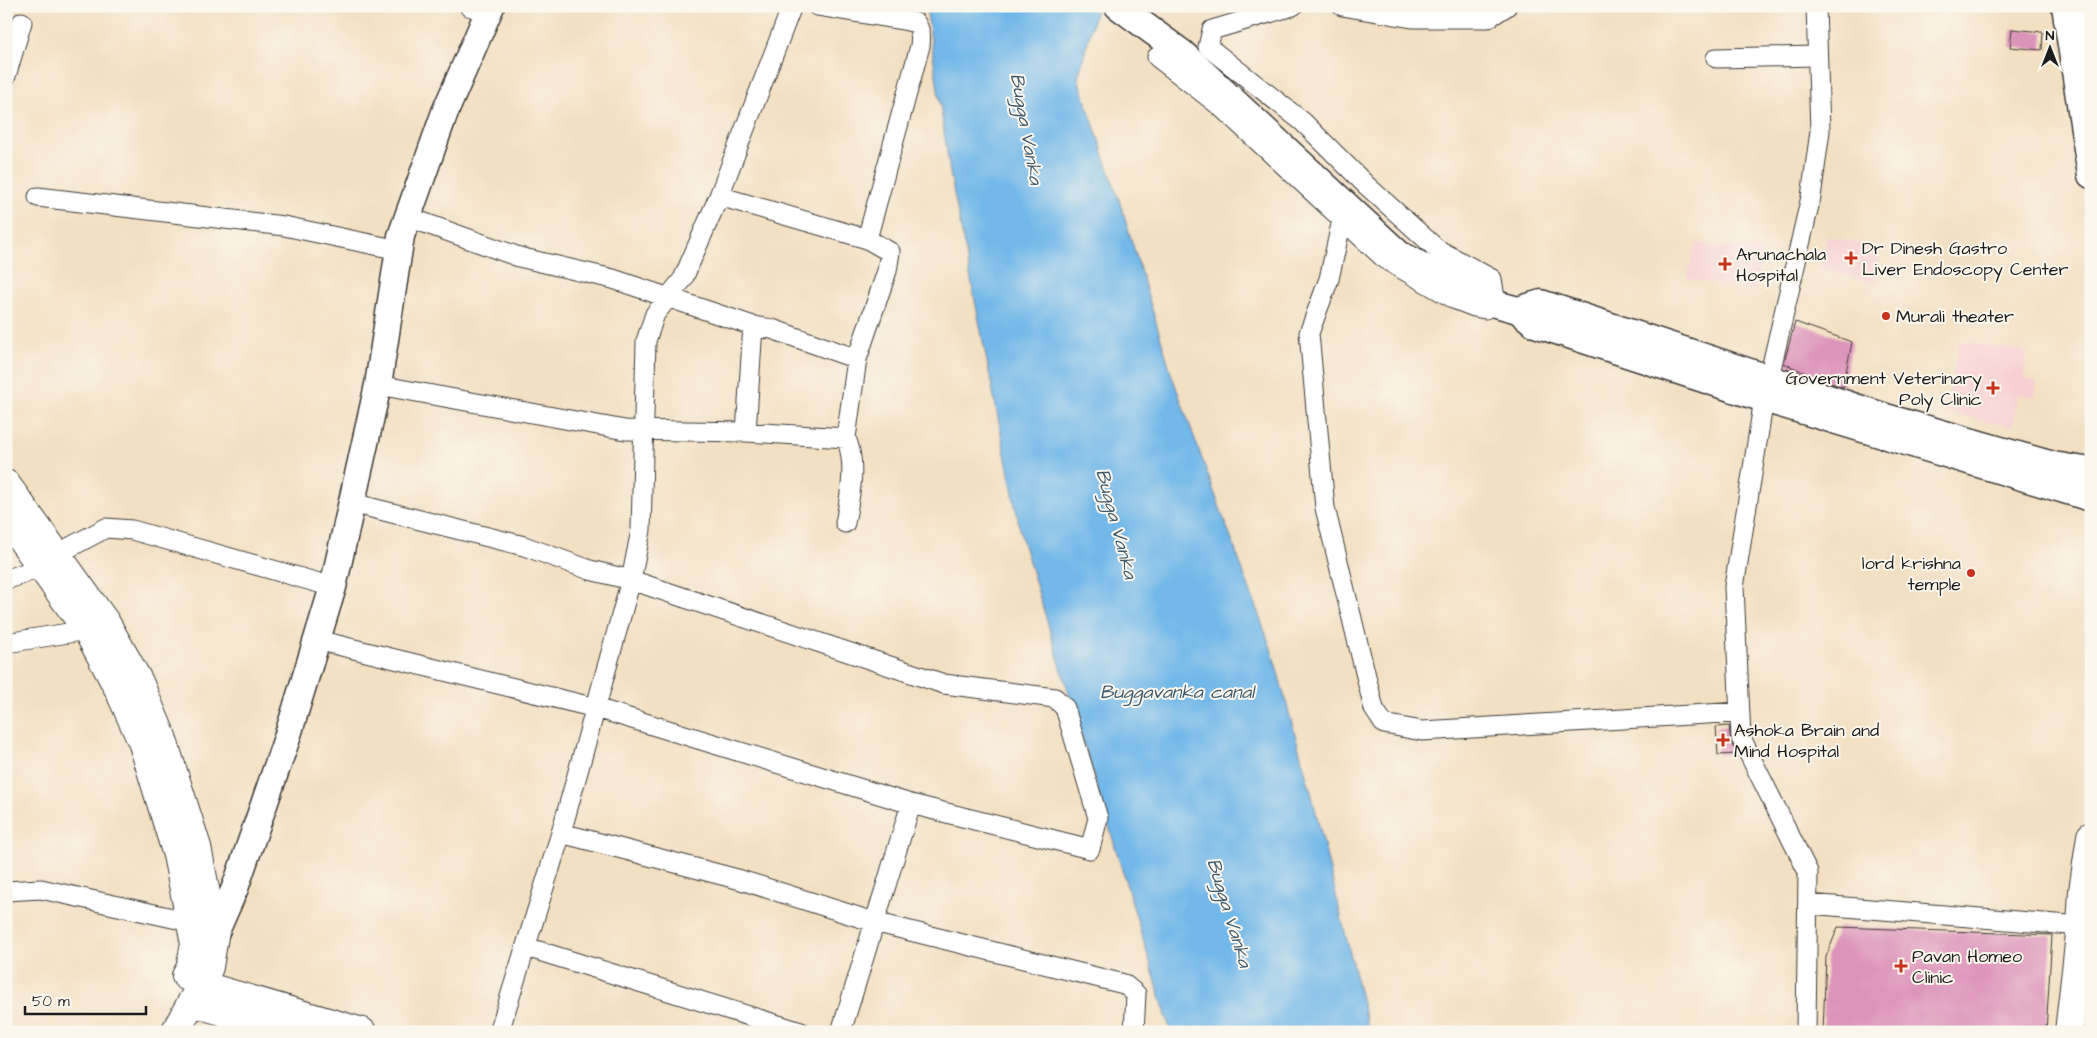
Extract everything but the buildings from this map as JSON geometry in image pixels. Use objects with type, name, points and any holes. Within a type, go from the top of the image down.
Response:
[{"type":"main road","points":[[1118,6],[1170,55],[1399,254],[1507,307],[1535,324],[1766,389],[1889,418],[2053,465],[2091,472]]},
{"type":"main road","points":[[2065,6],[2091,175]]},
{"type":"main road","points":[[2084,6],[2091,59]]},
{"type":"main road","points":[[175,1032],[210,967],[214,936],[235,888],[287,738],[317,640],[333,586],[378,385],[399,250],[408,217],[483,9]]},
{"type":"main road","points":[[1766,389],[2091,498]]},
{"type":"main road","points":[[6,484],[119,690],[143,744],[177,855],[195,944],[190,968],[160,1032]]},
{"type":"main road","points":[[6,518],[106,623],[139,682],[162,736],[197,848],[214,936]]},
{"type":"main road","points":[[2069,1032],[2082,993],[2081,926],[2083,891],[2091,836]]},
{"type":"main road","points":[[197,994],[290,1032]]},
{"type":"main road","points":[[197,994],[362,1032]]},
{"type":"street","points":[[499,1032],[561,833],[631,580],[641,530],[646,341],[655,314],[683,279],[719,196],[792,6]]},
{"type":"street","points":[[817,6],[916,23],[921,37],[867,239]]},
{"type":"street","points":[[1170,55],[1221,107],[1386,260],[1456,300],[1474,308],[1507,307],[1492,279],[1437,248],[1366,184],[1303,122],[1208,47],[1212,30],[1237,15],[1293,6]]},
{"type":"street","points":[[1342,6],[1488,18],[1507,6]]},
{"type":"street","points":[[1806,1032],[1808,872],[1741,738],[1734,587],[1766,389],[1811,197],[1820,131],[1816,6]]},
{"type":"street","points":[[6,76],[22,22]]},
{"type":"street","points":[[1716,58],[1817,56]]},
{"type":"street","points":[[719,196],[867,239],[890,252],[887,271],[858,359],[846,438],[851,449],[851,491],[845,523]]},
{"type":"street","points":[[38,197],[284,226],[399,250]]},
{"type":"street","points":[[408,217],[519,257],[613,279],[753,326],[772,329],[858,359]]},
{"type":"street","points":[[1342,220],[1329,279],[1308,333],[1325,508],[1374,709],[1384,724],[1422,732],[1740,712]]},
{"type":"street","points":[[746,432],[753,326]]},
{"type":"street","points":[[378,385],[625,430],[746,432],[846,438]]},
{"type":"street","points":[[317,640],[596,708],[911,804],[1090,848],[1098,818],[1065,708],[1055,698],[944,684],[631,580],[590,570],[524,546],[352,503]]},
{"type":"street","points":[[6,580],[49,561],[106,528],[132,530],[333,586]]},
{"type":"street","points":[[6,643],[86,630]]},
{"type":"street","points":[[841,1032],[911,804]]},
{"type":"street","points":[[561,833],[741,880],[874,922],[1124,984],[1136,994],[1134,1032]]},
{"type":"street","points":[[6,891],[41,889],[191,922]]},
{"type":"street","points":[[1808,904],[2081,926]]},
{"type":"street","points":[[526,946],[801,1032]]},
{"type":"shaded area","name":"Dr Dinesh Gastro Liver Endoscopy Center","points":[[1827,236],[1881,248],[1874,283],[1820,269]]},
{"type":"shaded area","name":"Arunachala Hospital","points":[[1696,243],[1762,250],[1755,291],[1687,279]]},
{"type":"shaded area","name":"Government Veterinary Poly Clinic","points":[[1960,341],[2027,352],[2024,379],[2037,382],[2035,397],[2018,394],[2013,427],[1945,412]]},
{"type":"water","name":"Buggavanka canal","points":[[926,6],[1097,6],[1078,78],[1122,209],[1173,379],[1272,651],[1312,796],[1369,1032],[1171,1032],[1021,535],[950,173]]},
{"type":"place","name":"Dr Dinesh Gastro Liver Endoscopy Center","points":[[1851,258]]},
{"type":"place","name":"Arunachala Hospital","points":[[1725,264]]},
{"type":"place","name":"Murali theater","points":[[1886,316]]},
{"type":"place","name":"Government Veterinary Poly Clinic","points":[[1993,388]]},
{"type":"place","name":"lord krishna temple","points":[[1971,573]]},
{"type":"place","name":"Ashoka Brain and Mind Hospital","points":[[1723,740]]},
{"type":"place","name":"Pavan Homeo Clinic","points":[[1901,966]]},
{"type":"water label","name":"Bugga Vanka","points":[[1026,129]]},
{"type":"water label","name":"Bugga Vanka","points":[[1116,524]]},
{"type":"water label","name":"Bugga Vanka","points":[[1229,913]]}]
